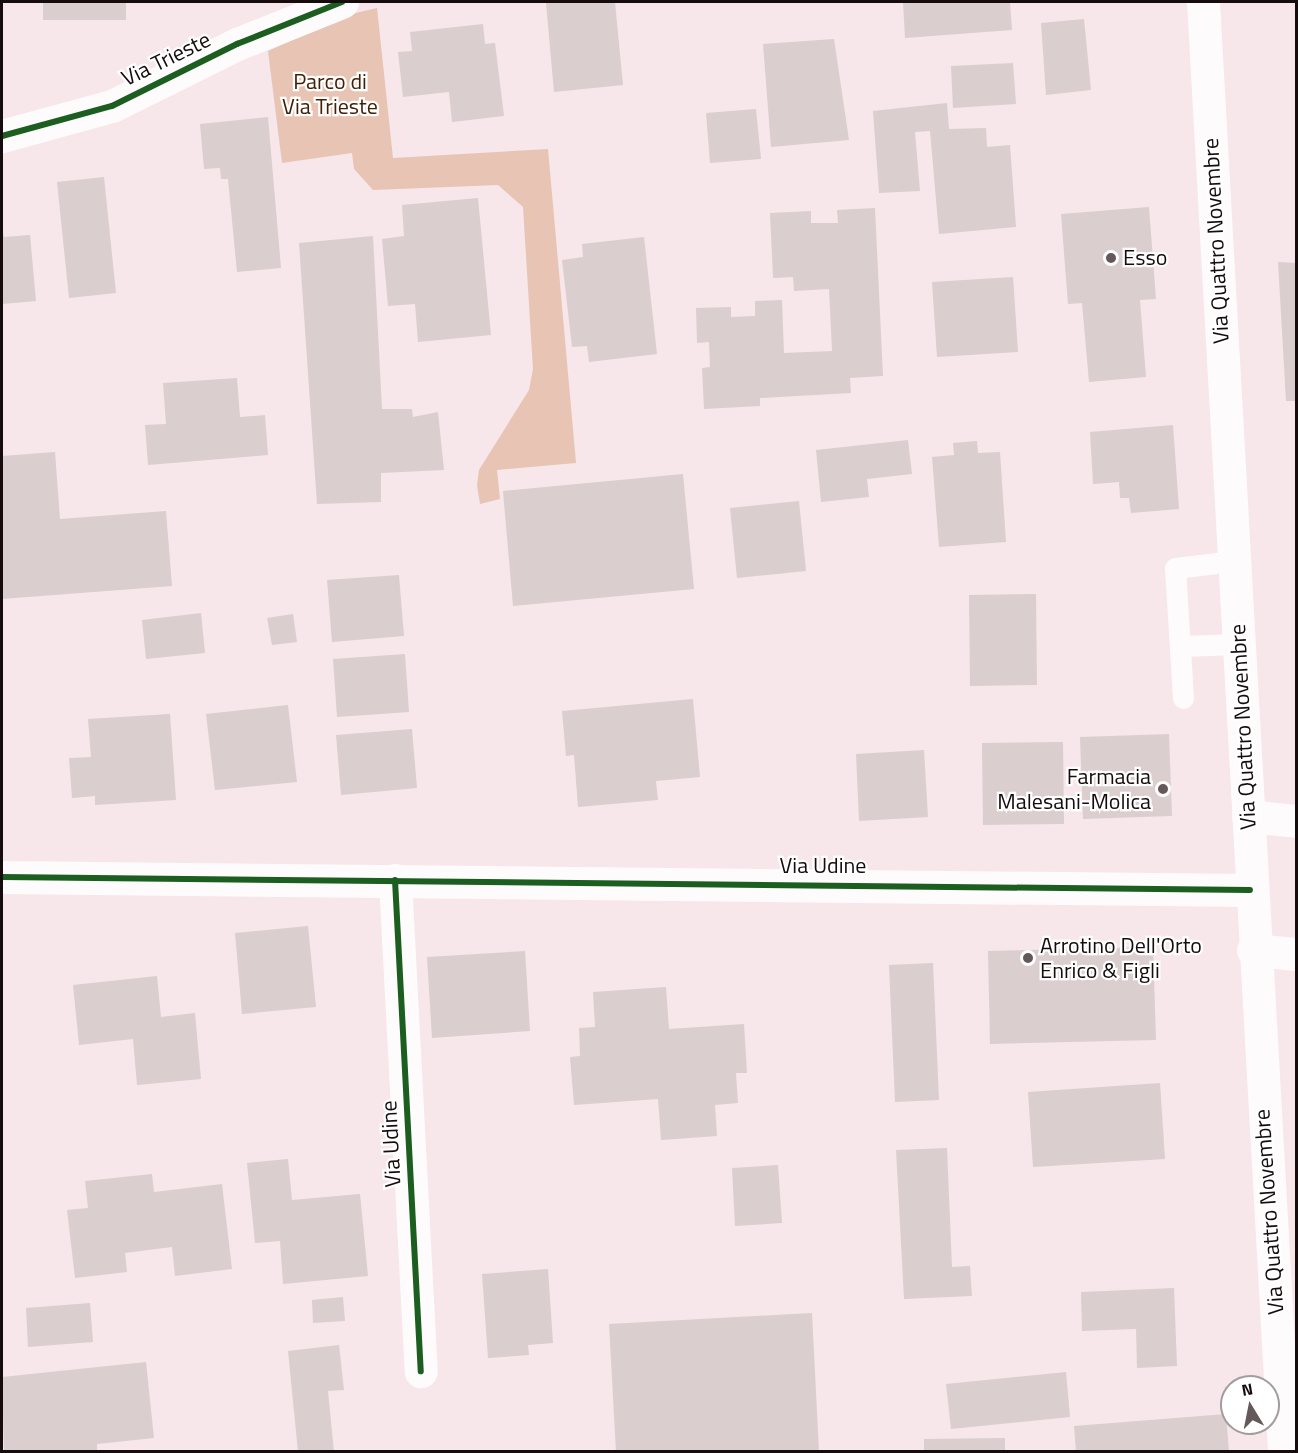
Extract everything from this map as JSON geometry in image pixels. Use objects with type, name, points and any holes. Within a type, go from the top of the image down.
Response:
[{"type":"street","name":"Via Trieste","points":[[2,136],[112,106],[237,44],[342,2]]},
{"type":"street","name":"Via Quattro Novembre","points":[[1203,2],[1248,816],[1253,950],[1284,1452]]},
{"type":"street","points":[[1248,816],[1296,821]]},
{"type":"street","name":"Via Udine","points":[[2,876],[1250,890]]},
{"type":"street","name":"Via Udine","points":[[395,880],[421,1371]]},
{"type":"street","points":[[1253,950],[1296,954]]},
{"type":"lane","points":[[1183,698],[1175,568],[1234,561]]},
{"type":"lane","points":[[1180,646],[1238,644]]},
{"type":"green space","name":"Parco di Via Trieste","points":[[377,8],[393,158],[548,149],[576,463],[497,470],[500,499],[480,504],[477,485],[479,470],[529,390],[533,369],[523,207],[498,185],[373,190],[354,169],[352,153],[282,163],[268,51],[347,15]]},
{"type":"building","points":[[43,2],[126,2],[126,20],[43,20]]},
{"type":"building","points":[[615,2],[623,85],[554,92],[546,3]]},
{"type":"building","points":[[903,2],[1010,2],[1012,30],[905,38]]},
{"type":"building","points":[[1084,19],[1091,90],[1046,95],[1041,23]]},
{"type":"building","points":[[483,24],[485,44],[495,43],[504,116],[452,122],[449,92],[403,97],[398,52],[412,51],[410,32]]},
{"type":"building","points":[[834,39],[849,140],[771,147],[763,44]]},
{"type":"building","points":[[1013,63],[1016,104],[953,108],[951,66]]},
{"type":"building","points":[[947,103],[949,129],[986,128],[987,147],[1010,145],[1016,227],[939,234],[930,131],[915,132],[920,191],[879,193],[873,111]]},
{"type":"building","points":[[756,109],[761,159],[710,163],[706,113]]},
{"type":"building","points":[[268,117],[281,268],[237,272],[228,179],[221,179],[220,168],[204,169],[200,124]]},
{"type":"building","points":[[104,177],[116,293],[69,298],[57,182]]},
{"type":"building","points":[[478,198],[491,335],[418,342],[415,304],[388,306],[382,239],[404,236],[402,205]]},
{"type":"building","points":[[1149,207],[1156,299],[1140,300],[1146,377],[1089,382],[1082,303],[1068,304],[1061,214]]},
{"type":"building","points":[[875,208],[883,376],[850,378],[851,393],[760,398],[760,406],[704,409],[702,368],[710,367],[709,342],[697,343],[696,308],[731,307],[731,317],[755,316],[755,301],[782,300],[784,353],[832,351],[829,289],[794,291],[793,277],[773,278],[770,213],[811,211],[811,223],[838,223],[837,210]]},
{"type":"building","points":[[2,228],[4,237],[30,235],[36,301],[2,304]]},
{"type":"building","points":[[373,236],[382,409],[412,409],[413,417],[438,412],[444,470],[381,473],[381,502],[317,504],[299,243]]},
{"type":"building","points":[[644,237],[657,354],[589,362],[587,346],[572,347],[562,260],[583,257],[582,244]]},
{"type":"building","points":[[1278,262],[1296,263],[1296,401],[1286,401]]},
{"type":"building","points":[[1013,277],[1018,352],[937,357],[932,282]]},
{"type":"building","points":[[237,378],[240,417],[265,415],[268,455],[148,465],[145,425],[166,424],[163,383]]},
{"type":"building","points":[[1173,425],[1179,509],[1131,513],[1129,498],[1120,498],[1119,482],[1093,484],[1090,432]]},
{"type":"building","points":[[908,440],[912,474],[867,479],[869,497],[821,502],[816,450]]},
{"type":"building","points":[[977,441],[978,453],[1000,452],[1006,542],[939,547],[932,457],[954,455],[953,443]]},
{"type":"building","points":[[55,452],[60,519],[166,511],[172,586],[2,599],[2,456]]},
{"type":"building","points":[[683,474],[694,589],[513,606],[503,491]]},
{"type":"building","points":[[799,501],[806,571],[737,578],[730,508]]},
{"type":"building","points":[[399,575],[404,636],[332,642],[327,580]]},
{"type":"building","points":[[1036,594],[1037,685],[970,686],[969,595]]},
{"type":"building","points":[[201,613],[205,653],[146,659],[142,620]]},
{"type":"building","points":[[293,614],[297,642],[272,645],[267,618]]},
{"type":"building","points":[[405,654],[409,712],[337,717],[333,659]]},
{"type":"building","points":[[693,699],[700,777],[656,781],[658,800],[578,807],[574,755],[566,756],[562,711]]},
{"type":"building","points":[[288,705],[297,782],[215,790],[206,714]]},
{"type":"building","points":[[170,714],[176,800],[95,805],[95,796],[72,798],[69,758],[91,757],[88,719]]},
{"type":"building","points":[[412,729],[417,788],[341,795],[336,735]]},
{"type":"building","points":[[1169,734],[1172,816],[1083,819],[1080,737]]},
{"type":"building","points":[[1063,742],[1064,824],[983,825],[982,743]]},
{"type":"building","points":[[924,750],[928,817],[859,821],[856,754]]},
{"type":"building","points":[[308,926],[316,1007],[242,1014],[235,933]]},
{"type":"building","points":[[1153,947],[1156,1040],[990,1044],[988,951]]},
{"type":"building","points":[[525,951],[530,1031],[432,1038],[427,957]]},
{"type":"building","points":[[933,963],[939,1100],[895,1102],[889,965]]},
{"type":"building","points":[[157,976],[161,1017],[195,1013],[201,1079],[137,1085],[133,1039],[79,1045],[73,985]]},
{"type":"building","points":[[666,987],[669,1029],[744,1024],[747,1073],[736,1073],[738,1103],[715,1105],[717,1136],[661,1140],[658,1099],[574,1105],[570,1057],[580,1056],[579,1028],[595,1027],[593,992]]},
{"type":"building","points":[[1160,1083],[1165,1159],[1033,1167],[1028,1092]]},
{"type":"building","points":[[947,1148],[952,1267],[970,1266],[972,1296],[904,1299],[896,1150]]},
{"type":"building","points":[[288,1159],[292,1200],[360,1194],[368,1276],[283,1284],[280,1241],[255,1243],[247,1163]]},
{"type":"building","points":[[778,1165],[782,1223],[735,1226],[732,1168]]},
{"type":"building","points":[[152,1174],[154,1192],[222,1184],[232,1269],[175,1276],[172,1247],[125,1253],[127,1272],[75,1278],[67,1210],[88,1208],[85,1181]]},
{"type":"building","points":[[548,1269],[553,1343],[528,1345],[529,1355],[488,1358],[482,1274]]},
{"type":"building","points":[[1174,1288],[1177,1366],[1137,1368],[1136,1329],[1082,1331],[1081,1292]]},
{"type":"building","points":[[343,1297],[345,1321],[313,1323],[312,1300]]},
{"type":"building","points":[[90,1303],[93,1342],[28,1347],[26,1308]]},
{"type":"building","points":[[812,1313],[819,1452],[616,1452],[609,1324]]},
{"type":"building","points":[[339,1345],[344,1390],[328,1391],[334,1452],[298,1452],[288,1351]]},
{"type":"building","points":[[146,1362],[154,1438],[97,1444],[97,1452],[4,1452],[2,1377]]},
{"type":"building","points":[[1066,1372],[1070,1417],[951,1429],[946,1384]]},
{"type":"building","points":[[1220,1414],[1220,1435],[1228,1435],[1229,1452],[1076,1452],[1074,1426]]},
{"type":"building","points":[[1005,1438],[1005,1452],[924,1452],[924,1439]]},
{"type":"cycle path","points":[[2,136],[112,106],[237,44],[342,2]]},
{"type":"cycle path","points":[[2,877],[1250,890]]},
{"type":"cycle path","points":[[395,880],[421,1371]]},
{"type":"place","name":"Esso","points":[[1111,258]]},
{"type":"place","name":"Farmacia Malesani-Molica","points":[[1163,789]]},
{"type":"place","name":"Arrotino Dell'Orto Enrico & Figli","points":[[1028,958]]}]
